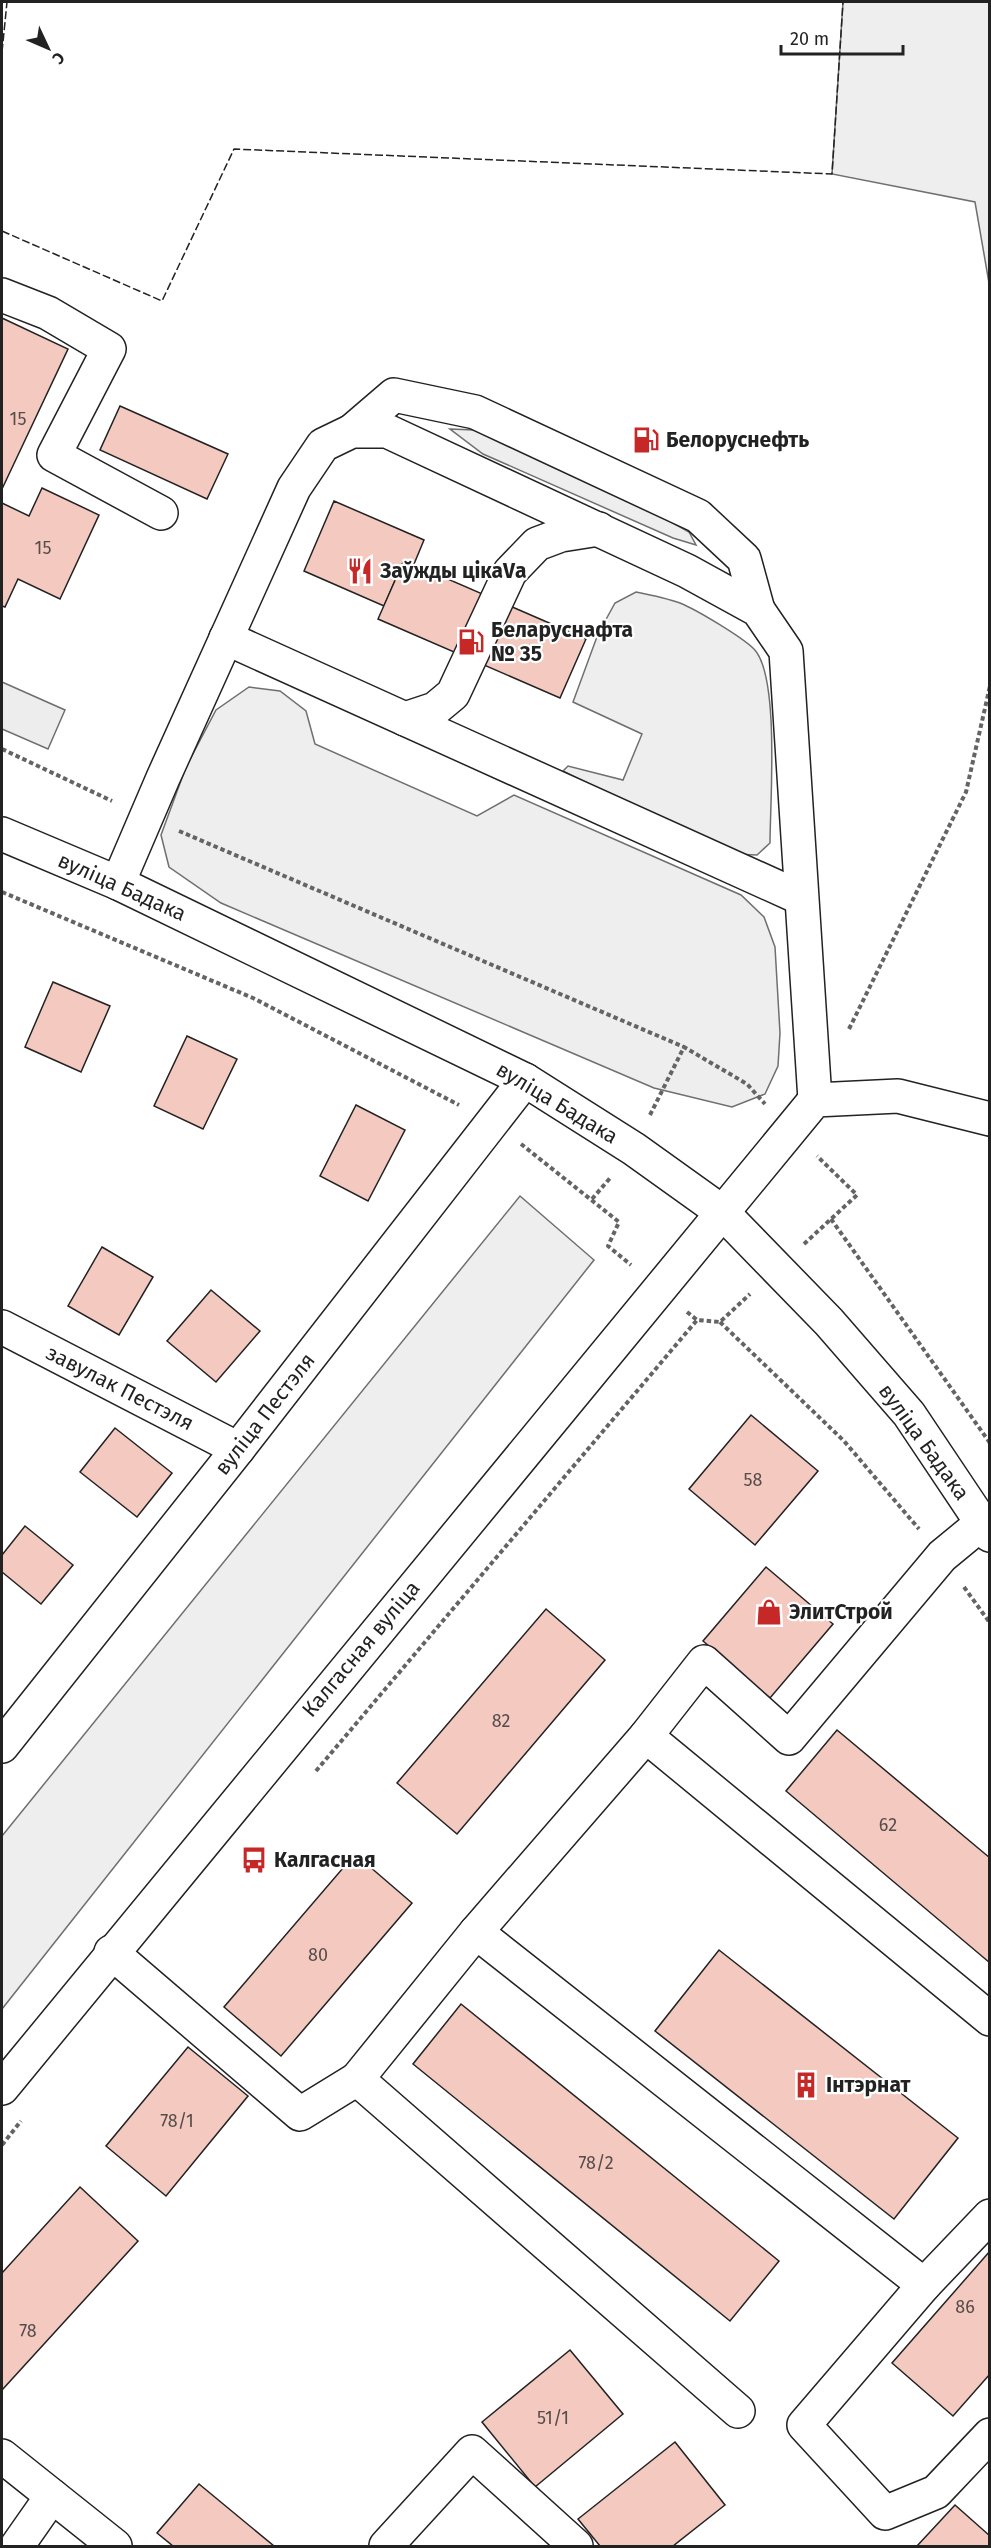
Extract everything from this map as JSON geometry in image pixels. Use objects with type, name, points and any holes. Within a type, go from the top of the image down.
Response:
[{"type":"street","points":[[2,295],[48,313],[109,348],[54,455],[161,513]]},
{"type":"street","points":[[118,883],[294,488],[323,445],[352,431],[394,395],[475,412],[698,516],[744,559],[758,610],[786,651],[815,1100],[898,1096],[984,1109]]},
{"type":"street","points":[[352,431],[387,431],[687,571],[758,610]]},
{"type":"street","points":[[405,719],[435,709],[453,694],[510,572],[537,544],[561,535],[599,529]]},
{"type":"street","points":[[226,638],[801,898]]},
{"type":"street","name":"вуліца Бадака","points":[[2,834],[118,883],[525,1080],[634,1149],[722,1212],[830,1322],[909,1414],[986,1529]]},
{"type":"street","name":"вуліца Пестэля","points":[[2,1746],[238,1449],[525,1080]]},
{"type":"street","name":"Калгасная вуліца","points":[[2,2088],[111,1952],[815,1100]]},
{"type":"street","name":"завулак Пестэля","points":[[2,1327],[238,1449]]},
{"type":"street","points":[[111,1952],[300,2114],[357,2079],[476,1932],[646,1736],[704,1662],[789,1738],[942,1556],[986,1529]]},
{"type":"street","points":[[646,1736],[990,2019]]},
{"type":"street","points":[[476,1932],[924,2285]]},
{"type":"street","points":[[357,2079],[738,2411]]},
{"type":"street","points":[[990,2216],[924,2285],[804,2425],[885,2513],[936,2492],[990,2435]]},
{"type":"street","points":[[386,2547],[472,2452],[576,2547]]},
{"type":"street","points":[[2,2456],[116,2547]]},
{"type":"street","points":[[17,2547],[52,2496]]},
{"type":"path","points":[[846,1036],[966,792],[990,686]]},
{"type":"path","points":[[2,749],[146,816],[684,1047],[747,1084],[856,1195]]},
{"type":"path","points":[[592,1199],[634,1149],[684,1047]]},
{"type":"path","points":[[831,1219],[990,1443]]},
{"type":"path","points":[[310,1777],[697,1320]]},
{"type":"path","points":[[720,1322],[844,1441],[942,1556],[990,1623]]},
{"type":"path","points":[[2,2145],[24,2118]]},
{"type":"shaded area","points":[[843,2],[989,2],[989,283],[975,202],[832,174]]},
{"type":"shaded area","points":[[450,429],[474,430],[612,489],[689,532],[696,545],[673,538],[483,454]]},
{"type":"shaded area","points":[[636,592],[680,603],[708,617],[754,649],[762,663],[770,712],[772,771],[770,843],[757,855],[729,854],[563,771],[568,766],[623,780],[642,734],[573,702],[598,634],[615,603]]},
{"type":"shaded area","points":[[2,682],[65,710],[48,749],[2,729]]},
{"type":"shaded area","points":[[249,687],[280,691],[306,711],[315,744],[477,816],[514,795],[741,895],[764,917],[775,947],[780,1033],[778,1066],[765,1094],[732,1107],[654,1088],[221,903],[169,867],[161,835],[186,767],[216,710]]},
{"type":"shaded area","points":[[520,1196],[594,1260],[2,2009],[2,1836]]},
{"type":"building","points":[[2,318],[68,349],[2,489]]},
{"type":"building","points":[[120,406],[228,454],[207,499],[100,450]]},
{"type":"building","points":[[42,488],[99,515],[60,599],[18,579],[5,607],[2,606],[2,503],[29,516]]},
{"type":"building","points":[[334,501],[424,540],[414,564],[404,560],[384,606],[304,571]]},
{"type":"building","points":[[404,560],[586,639],[560,698],[378,619]]},
{"type":"building","points":[[53,982],[110,1006],[81,1072],[25,1047]]},
{"type":"building","points":[[187,1036],[237,1059],[203,1129],[154,1106]]},
{"type":"building","points":[[356,1105],[405,1130],[368,1201],[320,1176]]},
{"type":"building","points":[[102,1247],[153,1277],[119,1335],[68,1306]]},
{"type":"building","points":[[211,1290],[260,1331],[216,1382],[167,1341]]},
{"type":"building","points":[[751,1415],[818,1471],[755,1545],[689,1489]]},
{"type":"building","points":[[115,1428],[172,1473],[137,1517],[80,1472]]},
{"type":"building","points":[[25,1526],[73,1565],[41,1604],[2,1572],[2,1555]]},
{"type":"building","points":[[766,1567],[833,1624],[770,1698],[703,1641]]},
{"type":"building","points":[[546,1609],[605,1660],[457,1834],[397,1783]]},
{"type":"building","points":[[837,1730],[990,1858],[990,1963],[786,1791]]},
{"type":"building","points":[[355,1854],[412,1903],[281,2056],[224,2007]]},
{"type":"building","name":"Інтэрнат","points":[[719,1950],[958,2138],[894,2219],[655,2031]]},
{"type":"building","points":[[461,2004],[779,2261],[730,2321],[413,2064]]},
{"type":"building","points":[[188,2047],[248,2096],[166,2196],[106,2146]]},
{"type":"building","points":[[80,2187],[138,2241],[2,2390],[2,2273]]},
{"type":"building","points":[[990,2251],[990,2374],[953,2416],[892,2363]]},
{"type":"building","points":[[570,2350],[623,2414],[535,2487],[482,2422]]},
{"type":"building","points":[[675,2442],[725,2505],[673,2546],[600,2546],[578,2519]]},
{"type":"building","points":[[199,2484],[274,2546],[173,2546],[157,2533]]},
{"type":"building","points":[[955,2505],[990,2536],[990,2546],[917,2546]]},
{"type":"fence","points":[[2,52],[7,2]]},
{"type":"fence","points":[[2,231],[162,301],[234,149],[832,174],[843,2]]},
{"type":"place","name":"Белоруснефть","points":[[646,440]]},
{"type":"place","name":"Заўжды цікаVа","points":[[360,571]]},
{"type":"place","name":"Беларуснафта № 35","points":[[471,642]]},
{"type":"place","name":"ЭлитСтрой","points":[[769,1612]]},
{"type":"place","name":"Калгасная","points":[[254,1860]]},
{"type":"place","name":"Інтэрнат","points":[[806,2085]]}]
